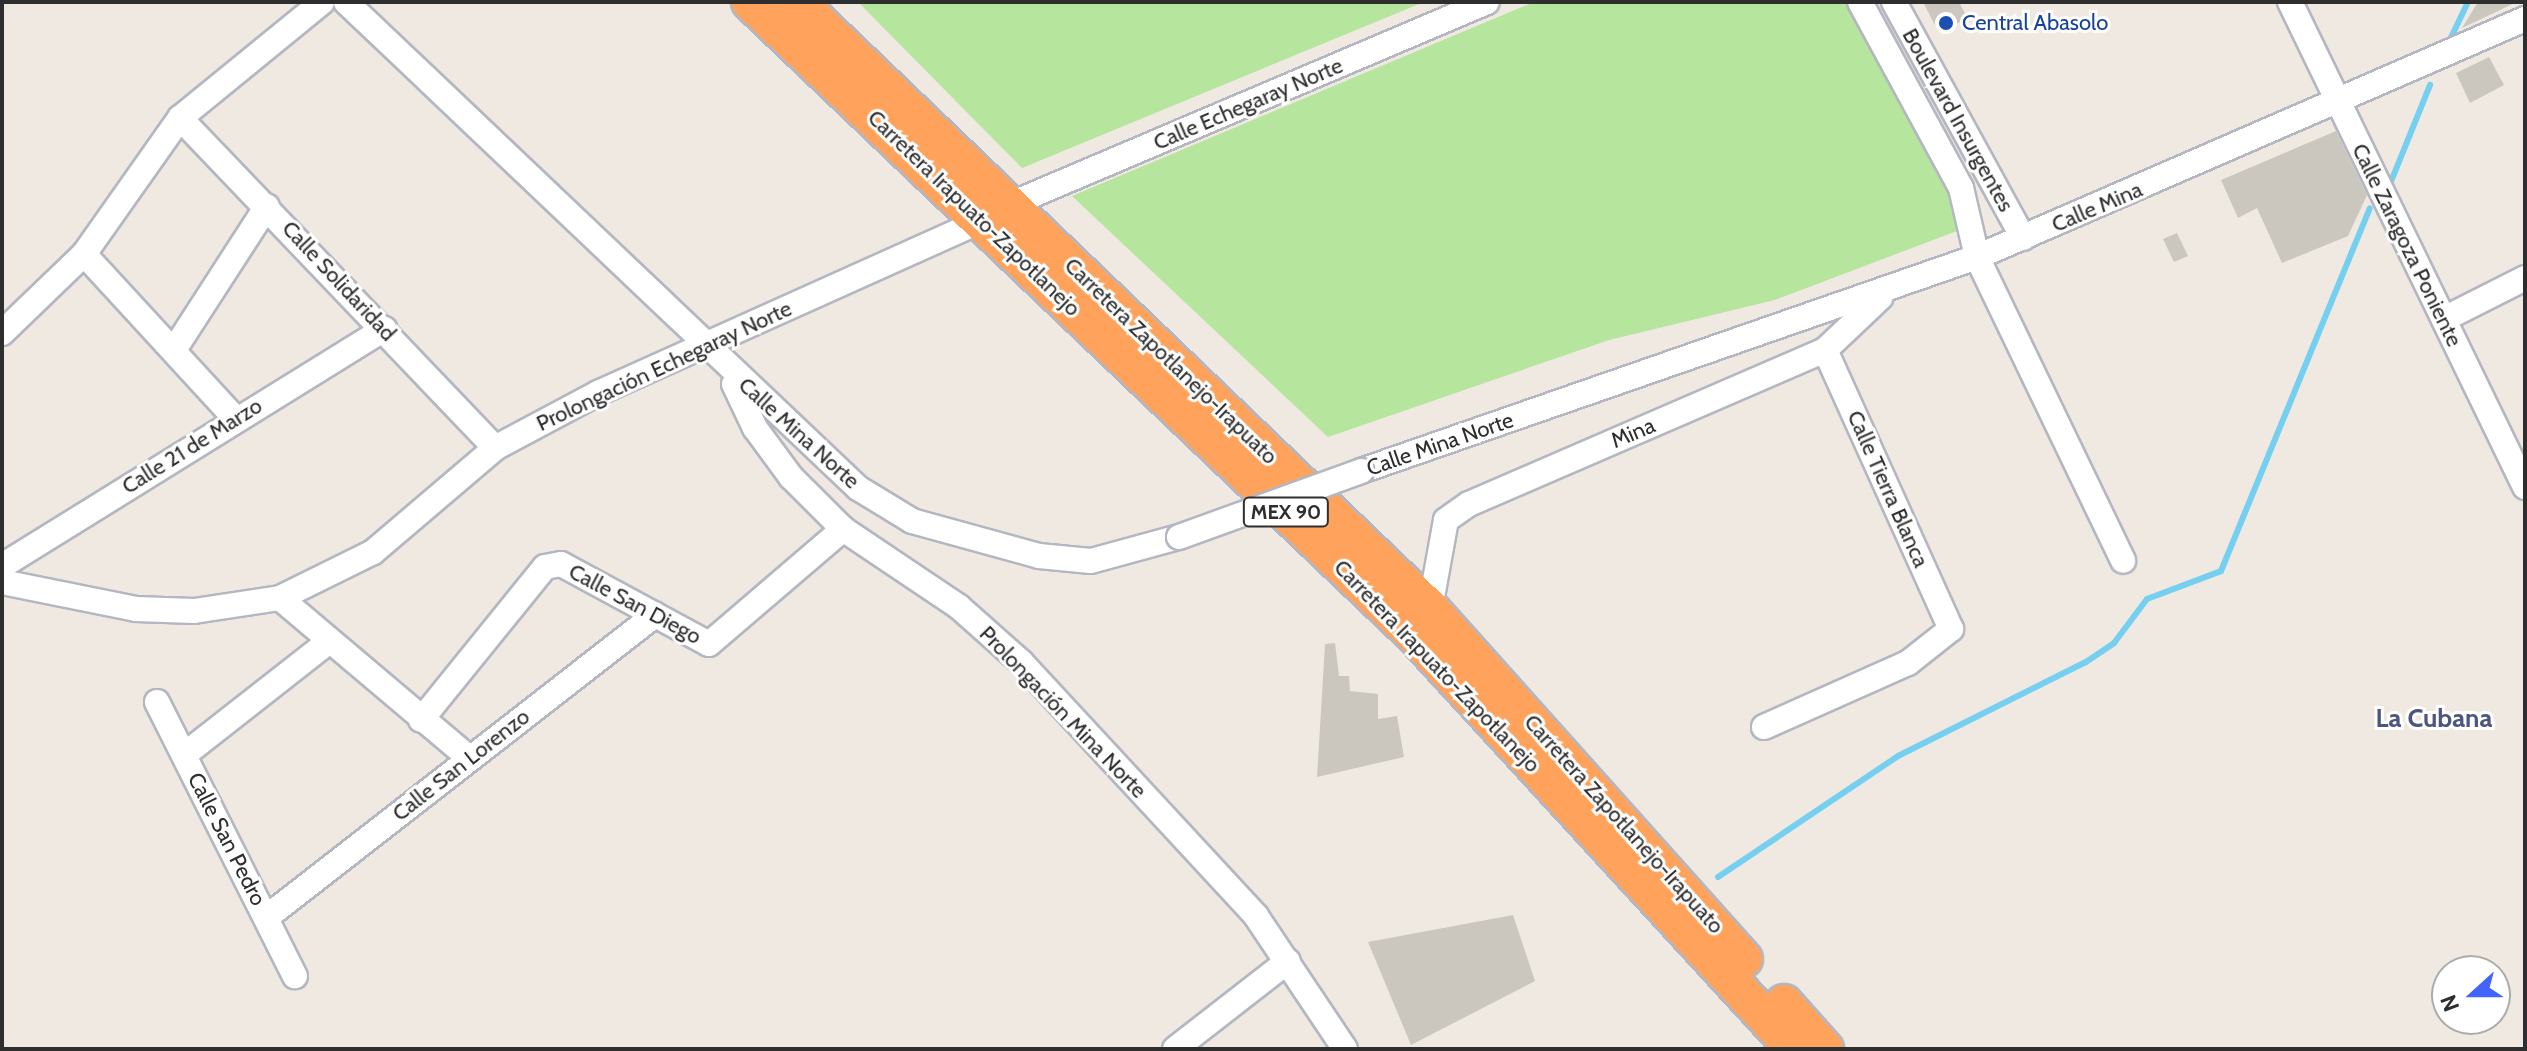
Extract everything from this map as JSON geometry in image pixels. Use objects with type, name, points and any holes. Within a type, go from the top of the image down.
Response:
[{"type":"highway","name":"Carretera Irapuato-Zapotlanejo","points":[[750,2],[996,213],[1414,635],[1794,1049]]},
{"type":"highway","name":"Carretera Zapotlanejo-Irapuato","points":[[798,2],[996,213],[1430,608],[1825,1049]]},
{"type":"street","points":[[2,333],[84,254],[180,118],[322,2]]},
{"type":"street","name":"Calle Mina Norte","points":[[346,2],[367,12],[804,444],[912,521],[977,544],[1091,561],[1179,537],[1977,257]]},
{"type":"street","name":"Calle Echegaray Norte","points":[[996,213],[1487,2]]},
{"type":"street","name":"Boulevard Insurgentes","points":[[1860,2],[1961,188],[1977,257]]},
{"type":"street","name":"Boulevard Insurgentes","points":[[1894,2],[2023,238]]},
{"type":"street","name":"Calle Zaragoza Poniente","points":[[2290,2],[2336,104],[2525,487]]},
{"type":"street","name":"Calle Mina","points":[[1977,257],[2336,104],[2525,19]]},
{"type":"street","name":"Calle Solidaridad","points":[[180,118],[495,448]]},
{"type":"street","points":[[174,350],[267,206]]},
{"type":"street","name":"Prolongación Echegaray Norte","points":[[2,582],[136,609],[194,611],[280,598],[373,552],[495,448],[704,345],[996,213]]},
{"type":"street","points":[[84,254],[235,418]]},
{"type":"street","points":[[1977,257],[2123,561]]},
{"type":"street","points":[[2444,319],[2525,278]]},
{"type":"street","name":"Mina","points":[[1430,608],[1446,520],[1469,504],[1825,350],[1889,289]]},
{"type":"street","name":"Calle 21 de Marzo","points":[[2,566],[235,418],[384,329]]},
{"type":"street","name":"Calle Tierra Blanca","points":[[1764,727],[1908,663],[1951,629],[1825,350]]},
{"type":"street","name":"Prolongación Mina Norte","points":[[727,367],[755,428],[843,529],[959,607],[1021,662],[1256,916],[1345,1049]]},
{"type":"street","name":"Calle San Diego","points":[[421,720],[545,567],[561,564],[709,644],[843,529]]},
{"type":"street","points":[[280,598],[328,642],[469,758]]},
{"type":"street","name":"Calle San Lorenzo","points":[[267,917],[655,615]]},
{"type":"street","points":[[184,755],[328,642]]},
{"type":"street","name":"Calle San Pedro","points":[[157,702],[295,976]]},
{"type":"street","points":[[1175,1049],[1288,961]]},
{"type":"green space","points":[[858,2],[1424,2],[1022,168]]},
{"type":"green space","points":[[1534,2],[1853,2],[1970,226],[1775,300],[1609,340],[1328,437],[1072,196]]},
{"type":"building","name":"Central Abasolo","points":[[1923,2],[1959,2],[1968,19],[1938,31]]},
{"type":"building","points":[[2478,2],[2517,2],[2462,28]]},
{"type":"building","points":[[2489,57],[2504,85],[2470,103],[2456,73]]},
{"type":"building","points":[[2336,131],[2367,195],[2348,236],[2282,263],[2257,208],[2238,218],[2221,180]]},
{"type":"building","points":[[2177,233],[2188,256],[2174,262],[2163,239]]},
{"type":"building","points":[[1335,643],[1339,676],[1349,676],[1350,691],[1378,694],[1378,719],[1397,716],[1404,757],[1317,777],[1325,644]]},
{"type":"building","points":[[1513,915],[1535,981],[1411,1045],[1368,942]]},
{"type":"waterway","points":[[2447,46],[2468,2]]},
{"type":"waterway","points":[[2390,184],[2430,85]]},
{"type":"waterway","points":[[1718,877],[1898,756],[2086,662],[2114,643],[2147,599],[2221,571],[2370,208]]},
{"type":"place","name":"Central Abasolo","points":[[1946,23]]},
{"type":"district","name":"La Cubana","points":[[2434,719]]}]
